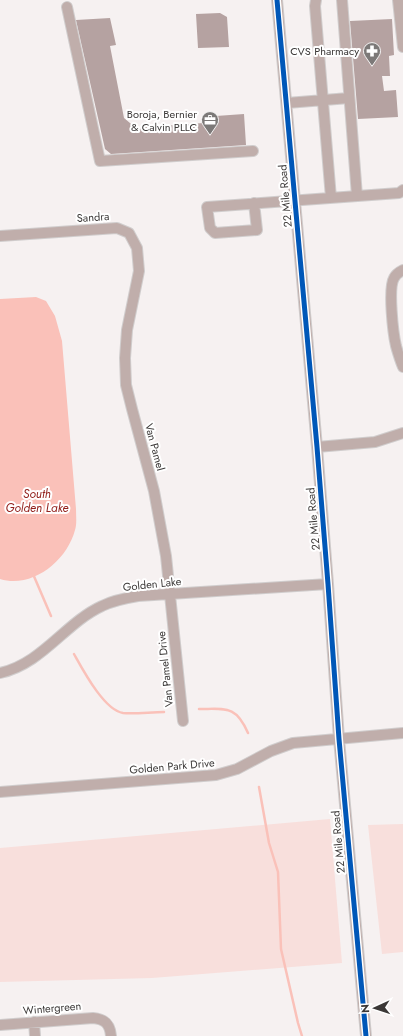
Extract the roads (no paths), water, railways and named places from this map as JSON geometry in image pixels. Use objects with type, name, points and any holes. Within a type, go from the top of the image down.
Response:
[{"type":"street","name":"22 Mile Road","points":[[277,0],[296,200],[328,584],[339,739],[366,1036]]},
{"type":"street","points":[[316,0],[315,6],[331,198]]},
{"type":"street","points":[[342,0],[348,98],[357,196]]},
{"type":"street","points":[[398,0],[403,47]]},
{"type":"street","points":[[67,7],[100,161],[253,151]]},
{"type":"street","points":[[287,103],[348,98]]},
{"type":"street","points":[[254,203],[257,230],[215,232],[210,228],[207,207],[254,203],[399,193],[403,190]]},
{"type":"street","name":"Sandra","points":[[0,236],[110,227],[122,229],[129,233],[137,248],[139,270],[135,287]]},
{"type":"street","points":[[403,270],[396,274],[393,278],[391,288],[396,346],[403,367]]},
{"type":"street","name":"Van Pamel","points":[[135,287],[127,330],[125,358],[126,385],[154,491],[166,556],[172,614]]},
{"type":"street","points":[[317,448],[375,442],[403,433]]},
{"type":"street","name":"Golden Lake","points":[[0,674],[15,669],[28,662],[85,616],[102,606],[119,599],[170,593],[328,584]]},
{"type":"street","name":"Van Pamel Drive","points":[[172,614],[182,721]]},
{"type":"street","name":"Golden Park Drive","points":[[0,792],[216,775],[237,769],[271,751],[293,743],[403,733]]},
{"type":"street","name":"Wintergreen","points":[[0,1025],[85,1017],[99,1018],[110,1026],[111,1036]]},
{"type":"street","points":[[34,1022],[36,1036]]},
{"type":"water","name":"South Golden Lake","points":[[36,297],[46,301],[55,316],[62,341],[76,509],[76,525],[71,541],[56,562],[36,576],[24,580],[12,581],[0,579],[0,299]]},
{"type":"waterway","points":[[33,574],[51,616]]},
{"type":"waterway","points":[[74,654],[95,688],[109,705],[116,710],[123,713],[164,712]]},
{"type":"waterway","points":[[199,709],[229,710],[239,717],[248,733]]},
{"type":"waterway","points":[[259,787],[269,843],[278,872],[281,949],[302,1036]]},
{"type":"place","name":"CVS Pharmacy","points":[[372,66]]},
{"type":"place","name":"Boroja, Bernier & Calvin PLLC","points":[[210,135]]}]
